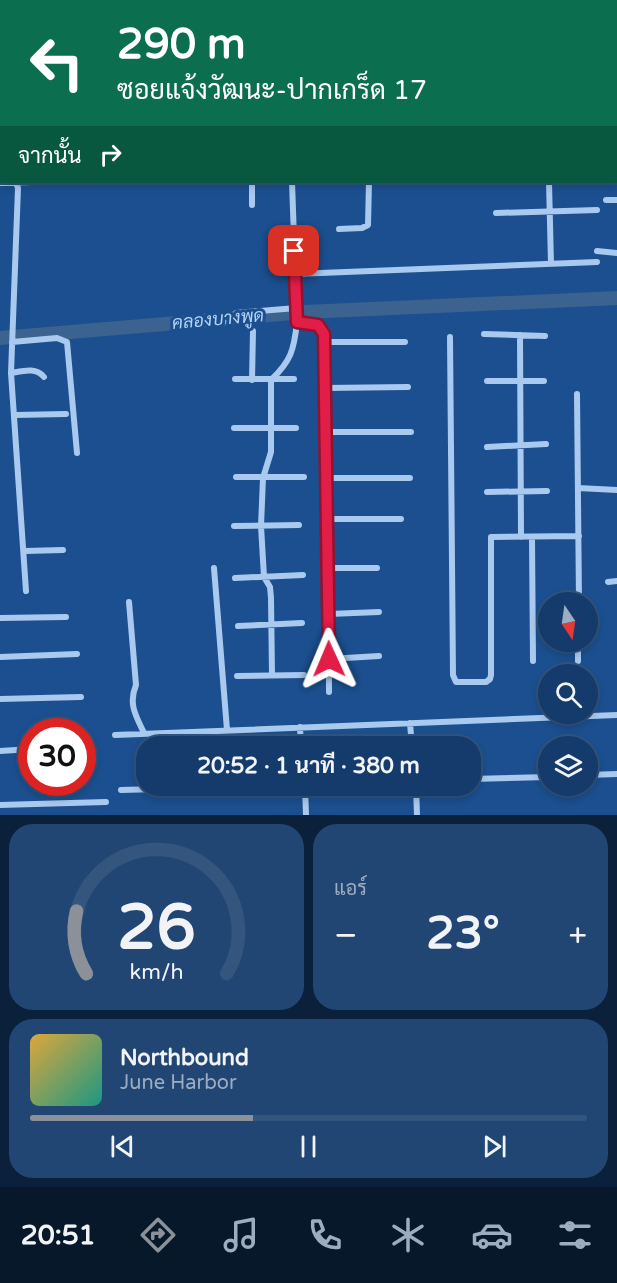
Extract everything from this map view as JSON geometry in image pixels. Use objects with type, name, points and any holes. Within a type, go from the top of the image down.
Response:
[{"type":"street","points":[[0,183],[16,183],[11,373],[26,591]]},
{"type":"street","points":[[252,183],[252,205]]},
{"type":"street","points":[[272,675],[273,624],[270,587],[264,577],[261,526],[263,478],[271,452],[271,380],[285,366],[295,345],[297,322],[292,183]]},
{"type":"street","points":[[339,229],[362,228],[368,225],[369,183]]},
{"type":"street","points":[[549,183],[551,264]]},
{"type":"street","points":[[606,200],[617,200]]},
{"type":"street","points":[[496,213],[597,210]]},
{"type":"street","points":[[597,251],[617,253]]},
{"type":"street","points":[[295,274],[597,262]]},
{"type":"street","points":[[227,321],[236,314],[296,311]]},
{"type":"street","points":[[297,322],[321,327],[324,342],[328,478],[329,692]]},
{"type":"street","points":[[252,380],[253,331]]},
{"type":"street","points":[[484,334],[545,336]]},
{"type":"street","points":[[520,335],[520,537]]},
{"type":"street","points":[[12,337],[57,338],[67,342],[77,453]]},
{"type":"street","points":[[450,337],[453,675],[456,682],[486,682],[490,679],[489,543],[491,537],[579,536]]},
{"type":"street","points":[[324,342],[405,342]]},
{"type":"street","points":[[11,373],[32,370],[38,371],[44,377]]},
{"type":"street","points":[[235,379],[294,379]]},
{"type":"street","points":[[487,381],[544,381]]},
{"type":"street","points":[[325,388],[408,387]]},
{"type":"street","points":[[577,394],[579,592]]},
{"type":"street","points":[[15,415],[66,414]]},
{"type":"street","points":[[234,428],[296,428]]},
{"type":"street","points":[[327,432],[411,432]]},
{"type":"street","points":[[487,447],[546,444]]},
{"type":"street","points":[[236,477],[304,477]]},
{"type":"street","points":[[328,478],[410,478]]},
{"type":"street","points":[[578,488],[617,490]]},
{"type":"street","points":[[487,492],[547,491]]},
{"type":"street","points":[[328,519],[401,519]]},
{"type":"street","points":[[234,526],[299,525]]},
{"type":"street","points":[[532,538],[533,661]]},
{"type":"street","points":[[25,551],[63,550]]},
{"type":"street","points":[[214,568],[226,730]]},
{"type":"street","points":[[328,568],[377,568]]},
{"type":"street","points":[[235,578],[303,575]]},
{"type":"street","points":[[608,582],[617,581]]},
{"type":"street","points":[[129,602],[136,685],[131,697],[132,708],[144,733]]},
{"type":"street","points":[[329,614],[379,612]]},
{"type":"street","points":[[0,618],[66,617]]},
{"type":"street","points":[[238,626],[302,623]]},
{"type":"street","points":[[578,652],[578,661]]},
{"type":"street","points":[[0,657],[76,654]]},
{"type":"street","points":[[329,659],[379,656]]},
{"type":"street","points":[[237,676],[304,675]]},
{"type":"street","points":[[0,699],[81,697]]},
{"type":"street","points":[[115,735],[617,715]]},
{"type":"street","points":[[410,723],[411,736]]},
{"type":"street","points":[[300,727],[300,736]]},
{"type":"street","points":[[0,751],[18,750]]},
{"type":"street","points":[[598,775],[617,774]]},
{"type":"street","points":[[481,779],[538,777]]},
{"type":"street","points":[[121,789],[136,789]]},
{"type":"street","points":[[305,796],[306,815]]},
{"type":"street","points":[[416,796],[417,815]]},
{"type":"street","points":[[0,805],[106,802]]},
{"type":"waterway","name":"คลองบางพูด","points":[[0,338],[305,312],[617,298]]},
{"type":"route","points":[[294,251],[297,322],[318,325],[324,334],[329,659]]}]
